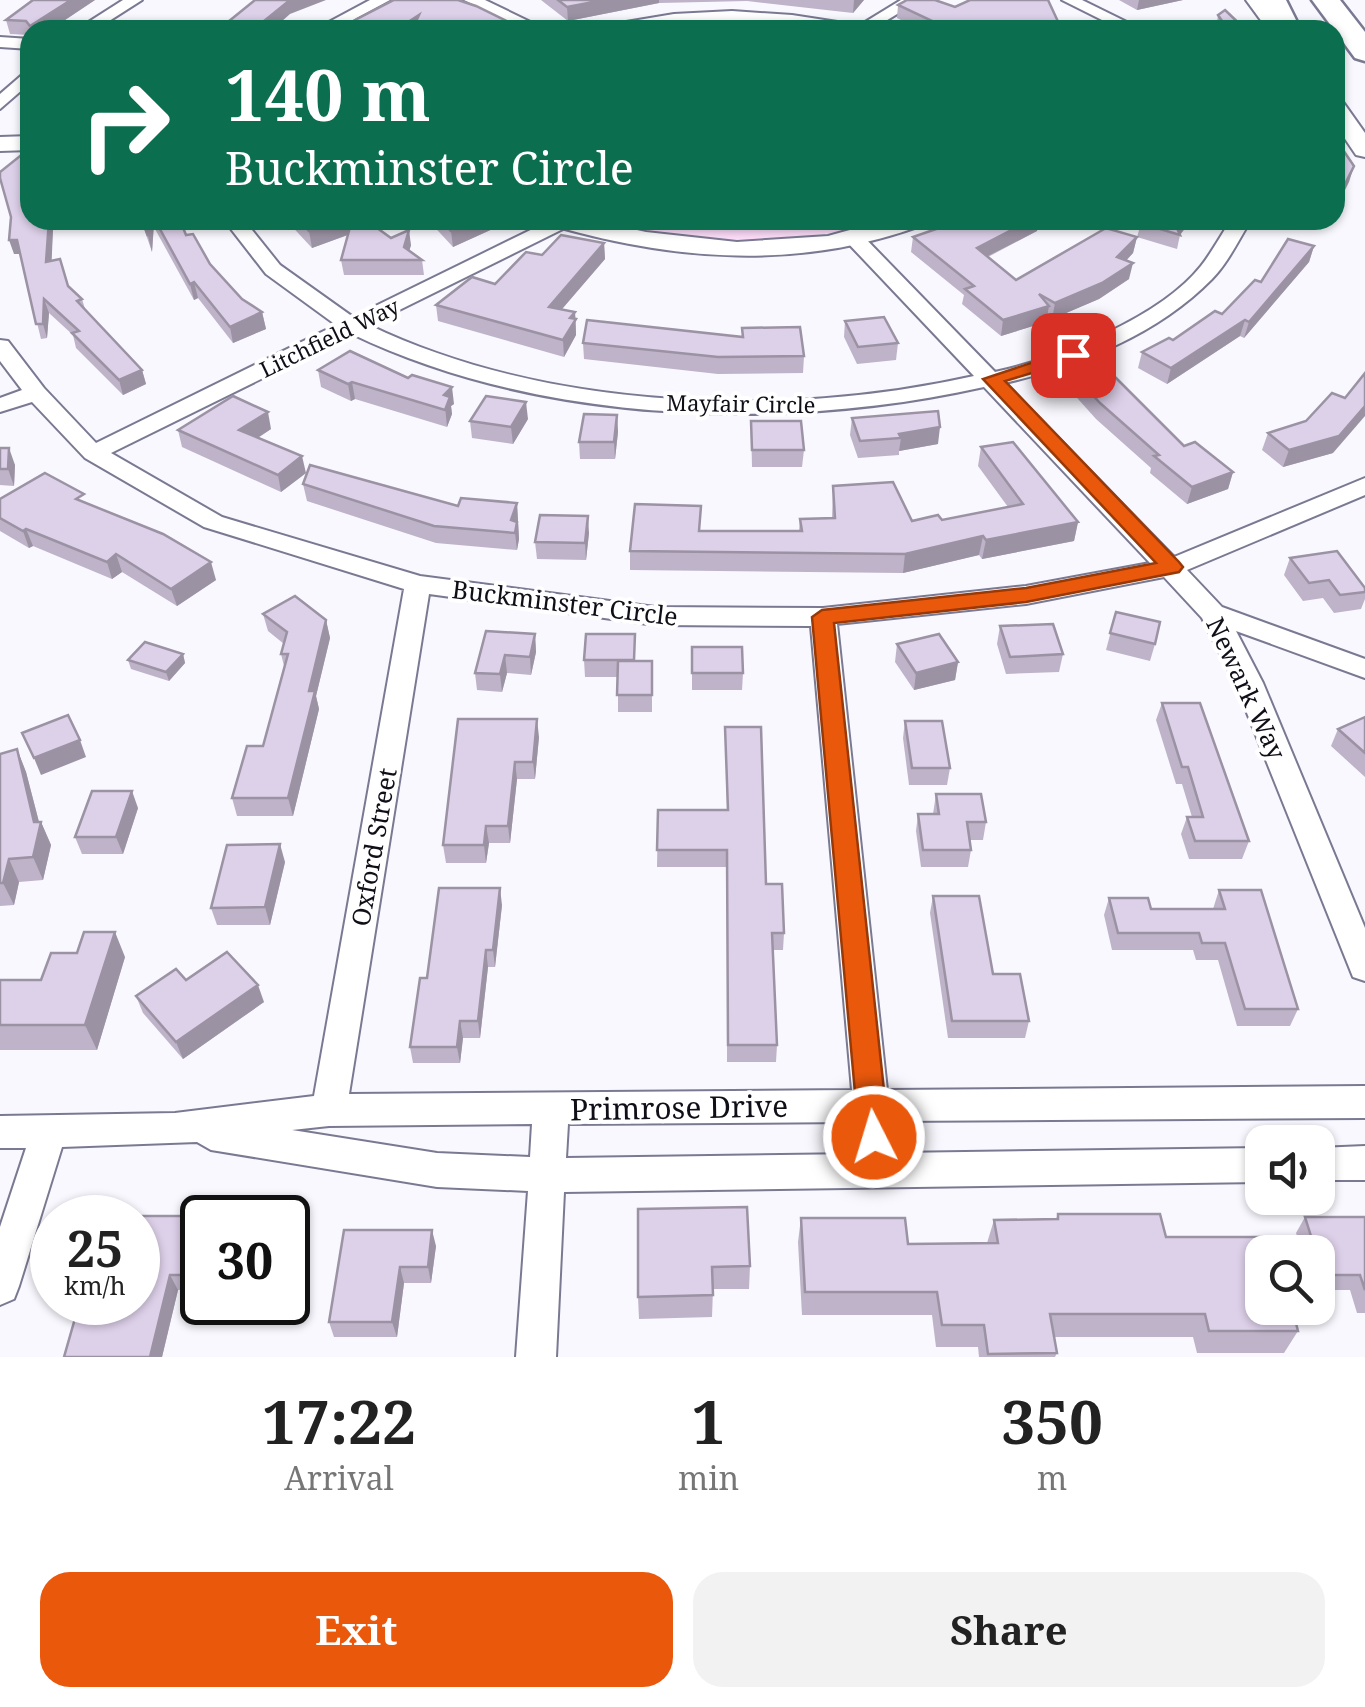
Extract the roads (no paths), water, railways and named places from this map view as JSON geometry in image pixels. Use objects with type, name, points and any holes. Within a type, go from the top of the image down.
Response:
[{"type":"highway","points":[[1345,25],[1365,52]]},
{"type":"street","points":[[101,20],[134,0]]},
{"type":"street","points":[[342,20],[382,0]]},
{"type":"street","points":[[472,0],[517,20]]},
{"type":"street","points":[[877,20],[912,0]]},
{"type":"street","points":[[1070,0],[1113,20]]},
{"type":"street","points":[[1256,0],[1271,20]]},
{"type":"street","points":[[680,20],[766,20]]},
{"type":"street","points":[[0,104],[20,83]]},
{"type":"street","name":"Mayfair Circle","points":[[241,230],[278,276],[352,325],[442,362],[610,397],[692,405],[825,404],[992,379],[1100,345],[1146,322],[1209,274],[1237,230]]},
{"type":"street","name":"Litchfield Way","points":[[94,453],[543,230]]},
{"type":"street","points":[[598,230],[703,248],[775,248],[853,238],[879,230]]},
{"type":"street","name":"Newark Way","points":[[853,238],[1213,613],[1250,683],[1365,967]]},
{"type":"street","name":"Buckminster Circle","points":[[0,346],[36,392],[94,453],[213,522],[418,584],[655,616],[822,617],[1026,595],[1172,567],[1331,503],[1365,484]]},
{"type":"street","points":[[0,405],[36,392]]},
{"type":"street","name":"Oxford Street","points":[[329,1110],[418,584]]},
{"type":"street","points":[[1213,613],[1365,669]]},
{"type":"street","points":[[822,617],[877,1170]]},
{"type":"street","name":"Primrose Drive","points":[[0,1132],[175,1129],[329,1110],[1365,1102]]},
{"type":"street","points":[[536,1357],[551,1108]]},
{"type":"street","name":"Primrose Drive","points":[[175,1129],[437,1170],[547,1175],[1245,1165]]},
{"type":"street","points":[[0,1286],[49,1132]]},
{"type":"street","points":[[1335,1164],[1365,1163]]}]
